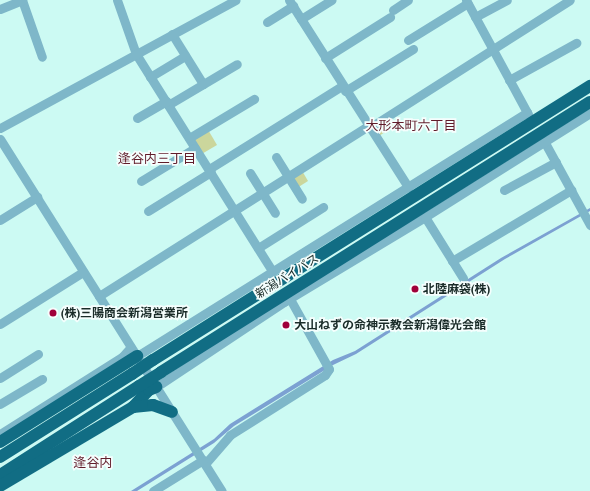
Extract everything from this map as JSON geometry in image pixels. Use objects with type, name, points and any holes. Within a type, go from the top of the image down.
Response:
[{"type":"highway","name":"新潟バイパス","points":[[0,457],[590,86]]},
{"type":"highway","name":"新潟バイパス","points":[[0,475],[590,102]]},
{"type":"highway","points":[[0,442],[134,351]]},
{"type":"highway","points":[[0,486],[133,407],[149,390],[156,387]]},
{"type":"highway","points":[[133,407],[153,405],[172,412]]},
{"type":"street","points":[[0,9],[22,0],[42,57]]},
{"type":"street","points":[[117,0],[136,54],[273,272]]},
{"type":"street","points":[[0,128],[236,0]]},
{"type":"street","points":[[301,19],[332,0]]},
{"type":"street","points":[[325,58],[391,14],[408,0]]},
{"type":"street","points":[[475,17],[507,0]]},
{"type":"street","points":[[99,296],[262,192],[570,0]]},
{"type":"street","points":[[0,434],[122,357],[273,272],[528,113],[467,2],[408,40]]},
{"type":"street","points":[[267,22],[291,3],[368,127],[408,187]]},
{"type":"street","points":[[172,34],[203,84]]},
{"type":"street","points":[[509,80],[576,43]]},
{"type":"street","points":[[148,211],[344,88],[413,49]]},
{"type":"street","points":[[150,77],[185,56]]},
{"type":"street","points":[[137,118],[203,84],[237,64]]},
{"type":"street","points":[[189,138],[254,99]]},
{"type":"street","points":[[156,387],[290,299],[425,217],[590,113]]},
{"type":"street","points":[[0,139],[222,491]]},
{"type":"street","points":[[544,141],[590,225]]},
{"type":"street","points":[[141,181],[195,148]]},
{"type":"street","points":[[276,156],[302,200]]},
{"type":"street","points":[[504,190],[556,162]]},
{"type":"street","points":[[250,173],[275,213]]},
{"type":"street","points":[[452,261],[571,190]]},
{"type":"street","points":[[0,220],[37,198]]},
{"type":"street","points":[[258,248],[323,207]]},
{"type":"street","points":[[425,217],[463,278]]},
{"type":"street","points":[[0,324],[83,272]]},
{"type":"street","points":[[153,491],[204,462],[230,435],[325,375],[328,366],[290,299]]},
{"type":"street","points":[[0,378],[38,354]]},
{"type":"street","points":[[0,404],[42,379]]},
{"type":"green space","points":[[388,117],[394,126],[376,138],[370,128]]},
{"type":"green space","points":[[207,128],[217,145],[200,155],[190,138]]},
{"type":"green space","points":[[301,169],[308,181],[297,188],[289,176]]},
{"type":"water","points":[[590,208],[590,211],[505,259],[356,354],[333,365],[234,426],[214,443],[137,491],[131,491],[214,439],[230,424],[333,360],[355,351],[501,258]]},
{"type":"place","name":"北陸麻袋(株)","points":[[415,289]]},
{"type":"place","name":"(株)三陽商会新潟営業所","points":[[53,313]]},
{"type":"place","name":"大山ねずの命神示教会新潟偉光会館","points":[[286,325]]},
{"type":"district","name":"大形本町六丁目","points":[[411,126]]},
{"type":"district","name":"逢谷内三丁目","points":[[157,159]]},
{"type":"district","name":"逢谷内","points":[[93,463]]}]
